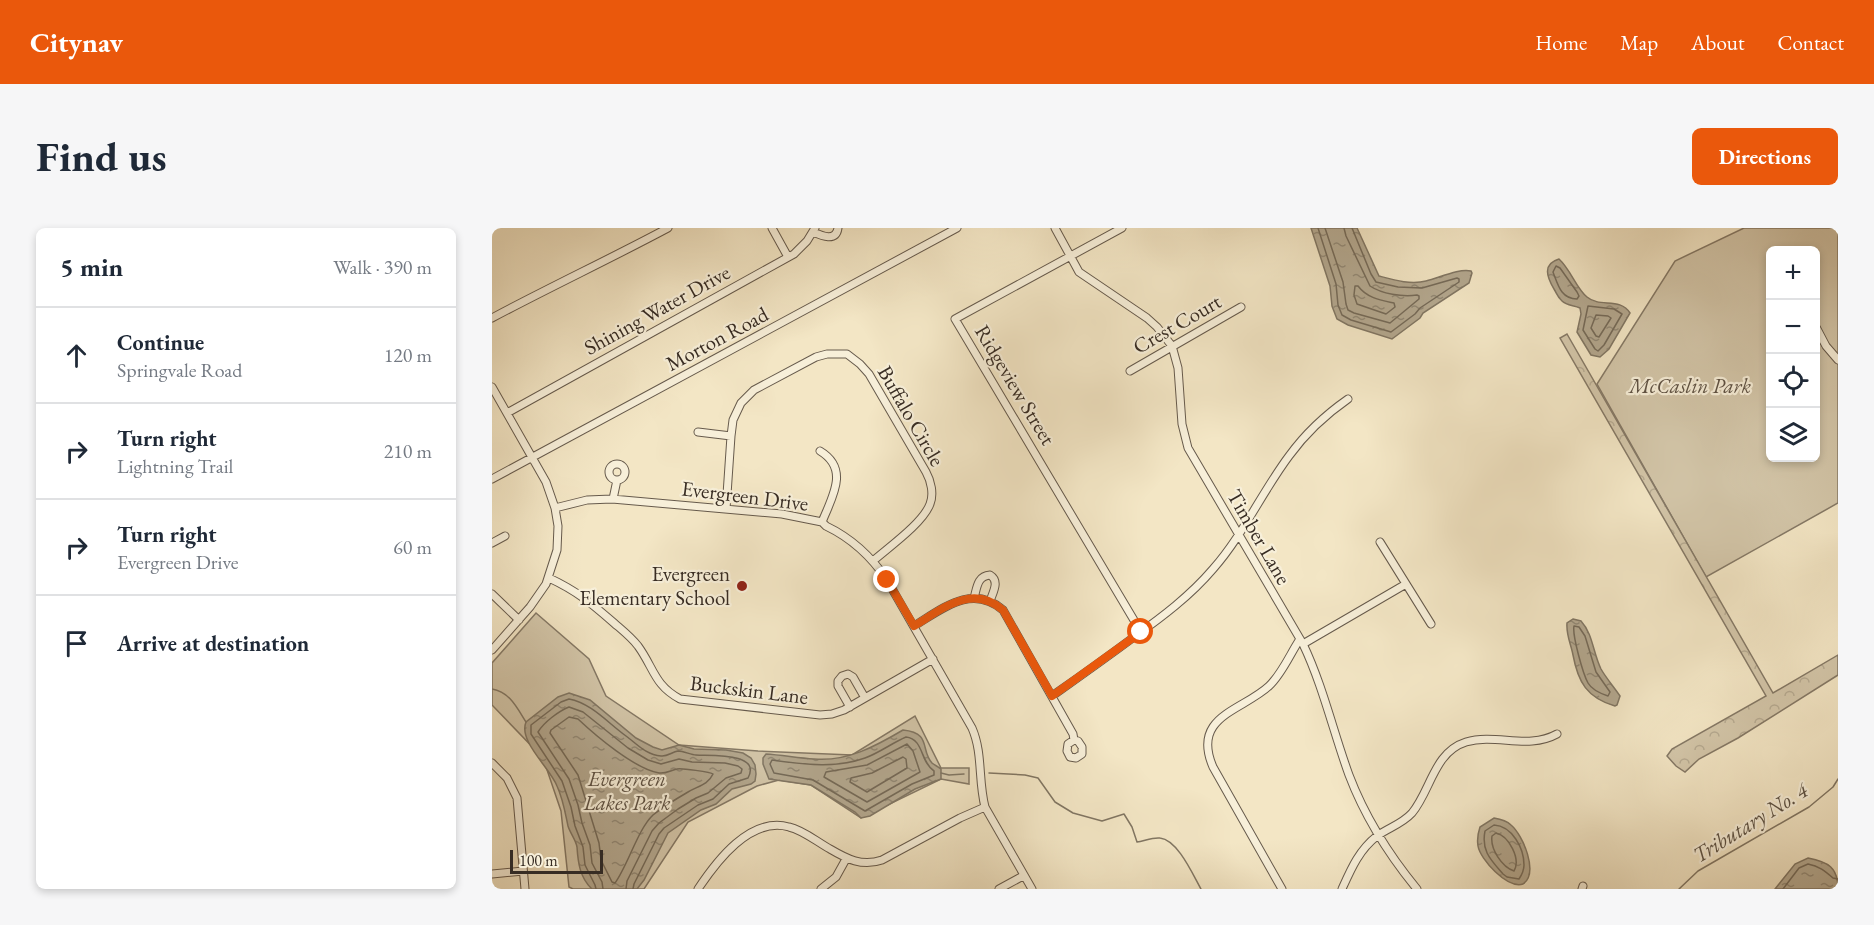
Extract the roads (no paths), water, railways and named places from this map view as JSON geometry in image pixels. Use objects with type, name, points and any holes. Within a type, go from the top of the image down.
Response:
[{"type":"street","points":[[492,318],[668,228]]},
{"type":"street","points":[[772,228],[788,257]]},
{"type":"street","points":[[814,230],[828,237],[834,236],[838,228]]},
{"type":"street","name":"Morton Road","points":[[492,479],[957,228]]},
{"type":"street","name":"Timber Lane","points":[[1055,228],[1079,272],[1147,318],[1172,346],[1179,372],[1185,441],[1301,642],[1316,675],[1349,775],[1378,835],[1417,889]]},
{"type":"street","name":"Ridgeview Street","points":[[1122,228],[956,319],[1141,632]]},
{"type":"street","name":"Shining Water Drive","points":[[507,412],[788,257],[801,248],[814,230]]},
{"type":"street","name":"Crest Court","points":[[1130,371],[1241,307]]},
{"type":"street","points":[[1820,336],[1838,360]]},
{"type":"street","name":"Buffalo Circle","points":[[726,509],[733,420],[741,403],[754,390],[822,355],[847,354],[869,374],[926,472],[931,489],[931,502],[922,518],[873,561]]},
{"type":"street","points":[[492,387],[546,482],[555,508],[558,539],[549,578],[537,599],[492,650]]},
{"type":"street","points":[[1052,696],[1141,632],[1203,581],[1239,536],[1280,468],[1297,446],[1326,416],[1348,399]]},
{"type":"street","points":[[698,432],[731,436]]},
{"type":"street","points":[[820,451],[830,457],[835,464],[836,476],[834,490],[822,522]]},
{"type":"street","points":[[613,499],[617,480]]},
{"type":"street","name":"Evergreen Drive","points":[[555,508],[587,500],[613,499],[782,514],[822,522],[857,546],[873,561],[887,580],[975,735],[985,807],[1032,889]]},
{"type":"street","points":[[492,543],[505,536]]},
{"type":"street","points":[[1380,542],[1431,624]]},
{"type":"street","points":[[974,598],[979,580],[983,576],[990,575],[996,584],[990,601]]},
{"type":"street","name":"Buckskin Lane","points":[[549,578],[578,593],[632,639],[661,685],[680,699],[820,715],[832,714],[850,707],[933,659]]},
{"type":"street","points":[[1282,889],[1214,767],[1209,756],[1209,736],[1222,716],[1269,686],[1301,642],[1406,584]]},
{"type":"street","points":[[492,594],[519,620]]},
{"type":"street","points":[[914,626],[957,601],[974,598],[990,601],[1003,610],[1073,734],[1074,740]]},
{"type":"street","name":"Buckskin Lane","points":[[850,707],[838,686],[840,678],[845,674],[853,677],[865,698]]},
{"type":"street","points":[[1342,889],[1360,853],[1378,835],[1409,816],[1441,760],[1457,746],[1476,740],[1537,741],[1557,734]]},
{"type":"street","points":[[492,763],[507,778],[517,798],[525,889]]},
{"type":"street","points":[[698,889],[719,859],[733,846],[749,835],[770,826],[789,827],[846,859],[864,863],[882,860],[985,807]]},
{"type":"street","points":[[820,889],[836,877],[846,859]]},
{"type":"street","points":[[492,874],[524,871]]},
{"type":"street","points":[[999,889],[1023,876]]},
{"type":"water","points":[[1311,228],[1357,228],[1379,276],[1403,282],[1420,282],[1466,270],[1472,273],[1469,283],[1423,313],[1420,318],[1392,339],[1348,325],[1337,319],[1332,306],[1330,286]]},
{"type":"water","points":[[1559,259],[1587,297],[1598,302],[1621,305],[1630,313],[1609,349],[1600,357],[1591,355],[1577,332],[1580,308],[1561,300],[1549,280],[1548,268],[1550,264]]},
{"type":"water","points":[[1573,619],[1581,621],[1585,626],[1601,669],[1620,696],[1615,706],[1597,698],[1585,688],[1581,681],[1567,632],[1567,623]]},
{"type":"water","points":[[569,693],[590,700],[636,738],[653,747],[662,750],[679,745],[694,749],[743,753],[751,758],[755,765],[755,781],[732,789],[716,804],[701,810],[668,833],[637,889],[592,889],[588,885],[580,870],[576,844],[568,826],[559,791],[526,737],[526,722],[558,697]]},
{"type":"water","points":[[903,730],[922,738],[928,758],[941,769],[941,779],[915,789],[870,816],[861,818],[811,785],[769,779],[763,764],[766,754],[808,759],[838,758],[861,752]]},
{"type":"water","points":[[1494,818],[1508,822],[1516,830],[1528,854],[1530,872],[1523,884],[1502,878],[1480,852],[1478,834],[1480,827]]},
{"type":"water","points":[[1808,858],[1821,861],[1834,871],[1838,889],[1775,889],[1795,864]]},
{"type":"waterway","points":[[492,689],[504,693],[526,722]]},
{"type":"waterway","name":"Tributary No. 4","points":[[941,773],[964,774]]},
{"type":"waterway","name":"Tributary No. 4","points":[[989,773],[1038,778],[1055,802],[1073,813],[1102,821],[1124,814],[1137,842],[1160,838],[1173,845],[1179,851],[1201,889]]},
{"type":"waterway","name":"Tributary No. 4","points":[[1679,889],[1698,871],[1809,807],[1833,787],[1838,779]]},
{"type":"place","name":"Evergreen Elementary School","points":[[742,586]]},
{"type":"park label","name":"McCaslin Park","points":[[1690,386]]},
{"type":"park label","name":"Evergreen Lakes Park","points":[[627,791]]}]
